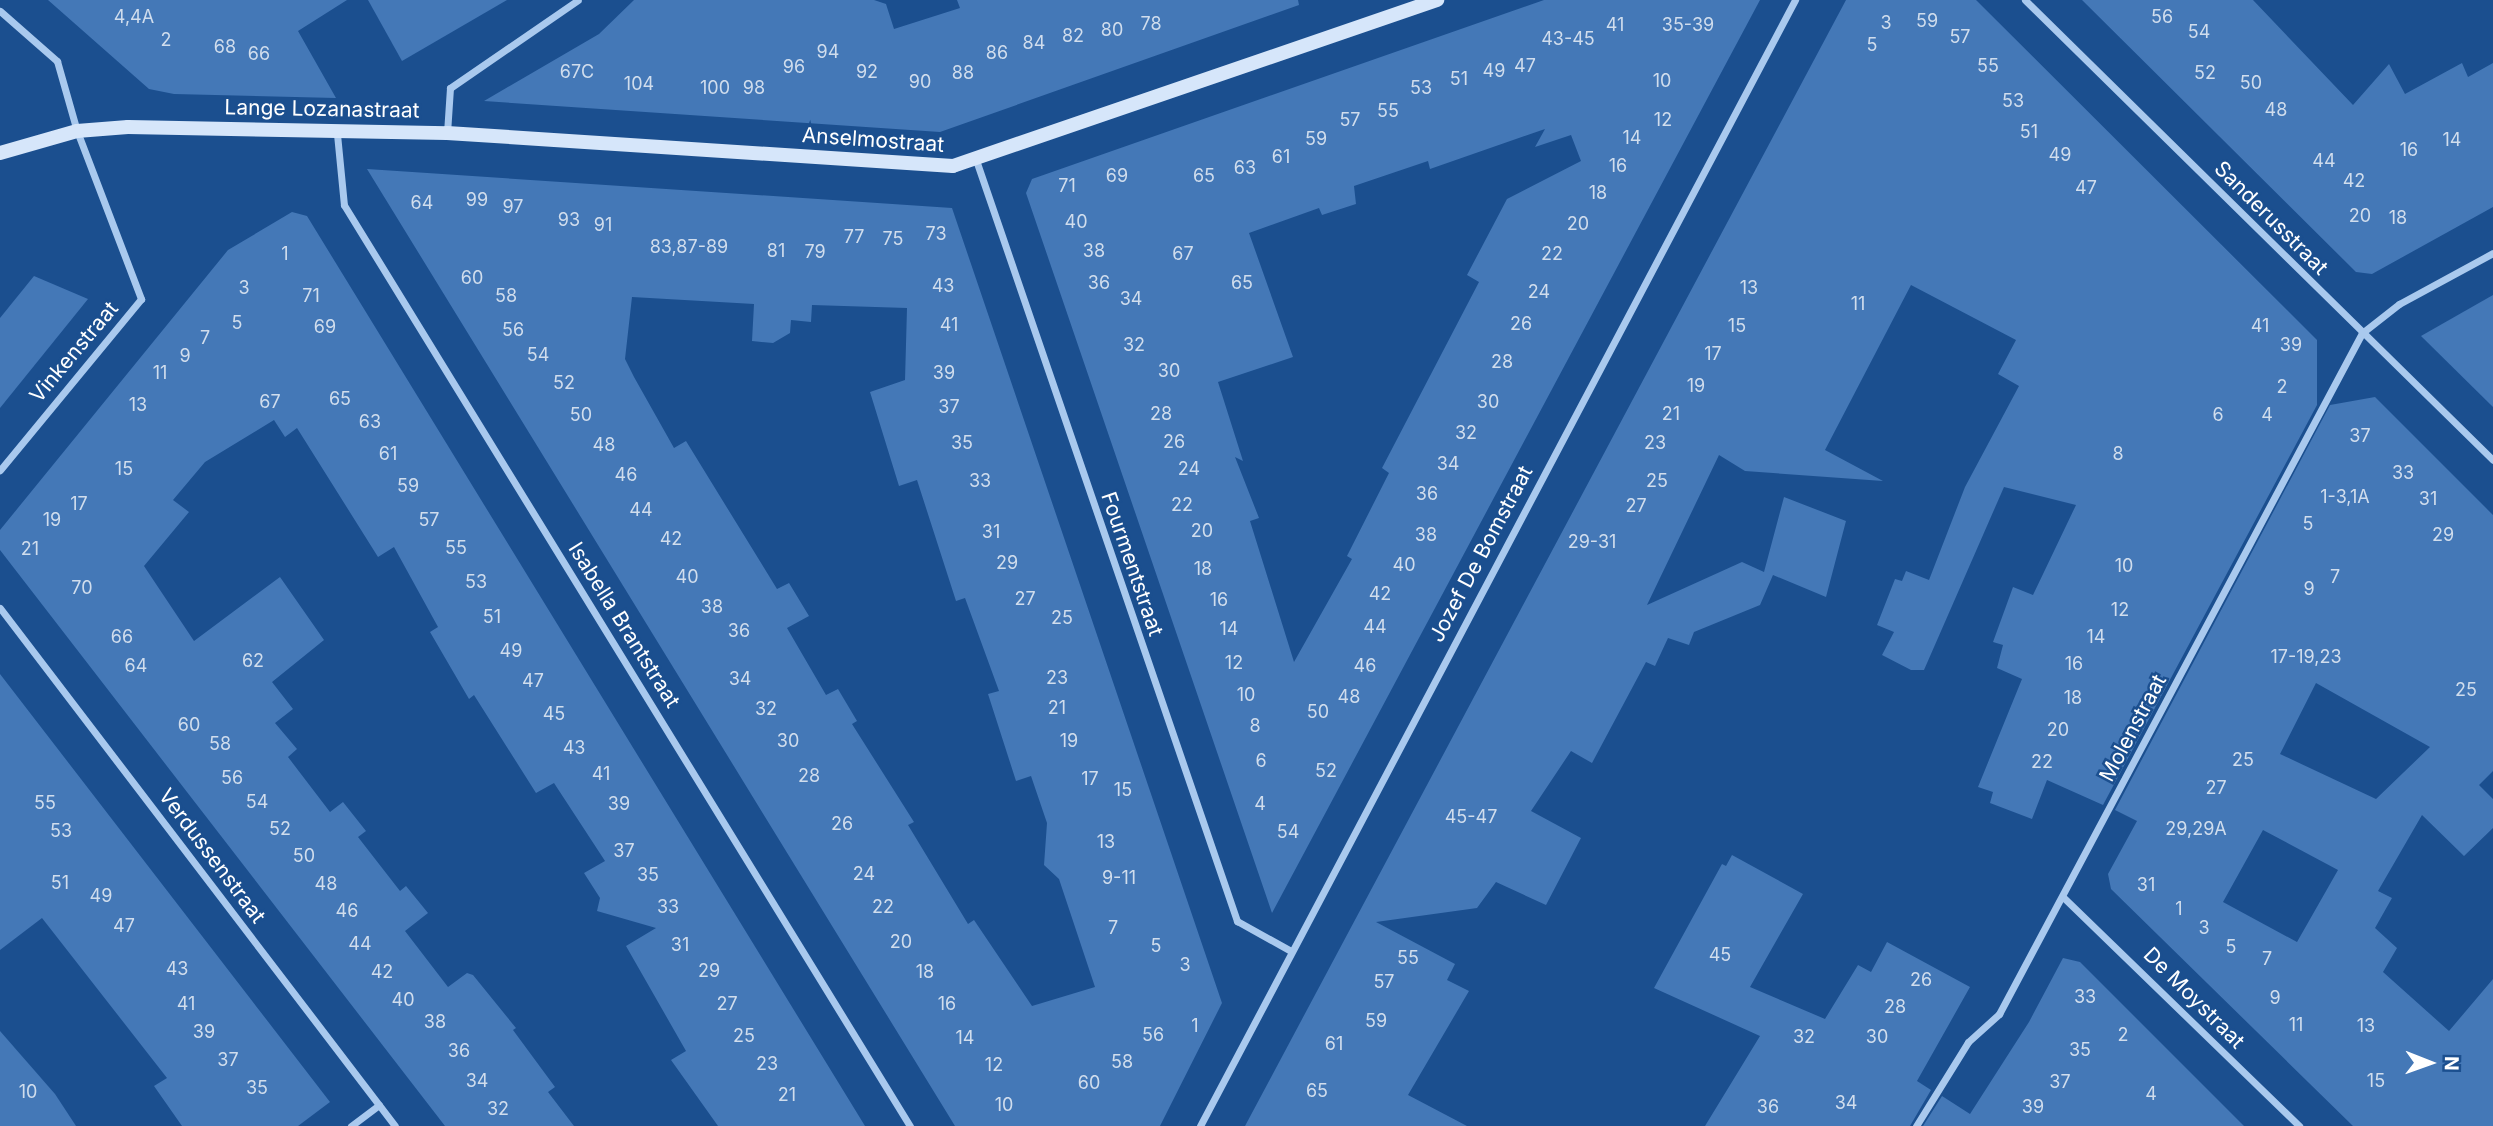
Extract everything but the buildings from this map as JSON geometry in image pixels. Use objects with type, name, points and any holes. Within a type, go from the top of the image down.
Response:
[{"type":"street","name":"Lange Lozanastraat","points":[[0,153],[77,131],[128,127],[337,134],[447,132],[450,88],[578,0]]},
{"type":"street","name":"Anselmostraat","points":[[447,132],[953,166],[1437,0]]},
{"type":"street","name":"Jozef De Bomstraat","points":[[1200,1126],[1290,951],[1795,0]]},
{"type":"street","name":"Sanderusstraat","points":[[2025,0],[2493,460]]},
{"type":"street","points":[[0,11],[57,61],[77,131]]},
{"type":"street","name":"Vinkenstraat","points":[[0,470],[141,299],[77,131]]},
{"type":"street","name":"Isabella Brantstraat","points":[[337,134],[344,205],[910,1126]]},
{"type":"street","name":"Fourmentstraat","points":[[976,160],[1237,921],[1290,951]]},
{"type":"street","points":[[2362,333],[2399,304],[2493,253]]},
{"type":"street","name":"Molenstraat","points":[[1916,1126],[1968,1042],[1999,1014],[2362,333]]},
{"type":"street","name":"Verdussenstraat","points":[[0,608],[395,1126]]},
{"type":"street","name":"De Moystraat","points":[[2063,897],[2299,1126]]},
{"type":"street","points":[[351,1126],[379,1105]]}]
